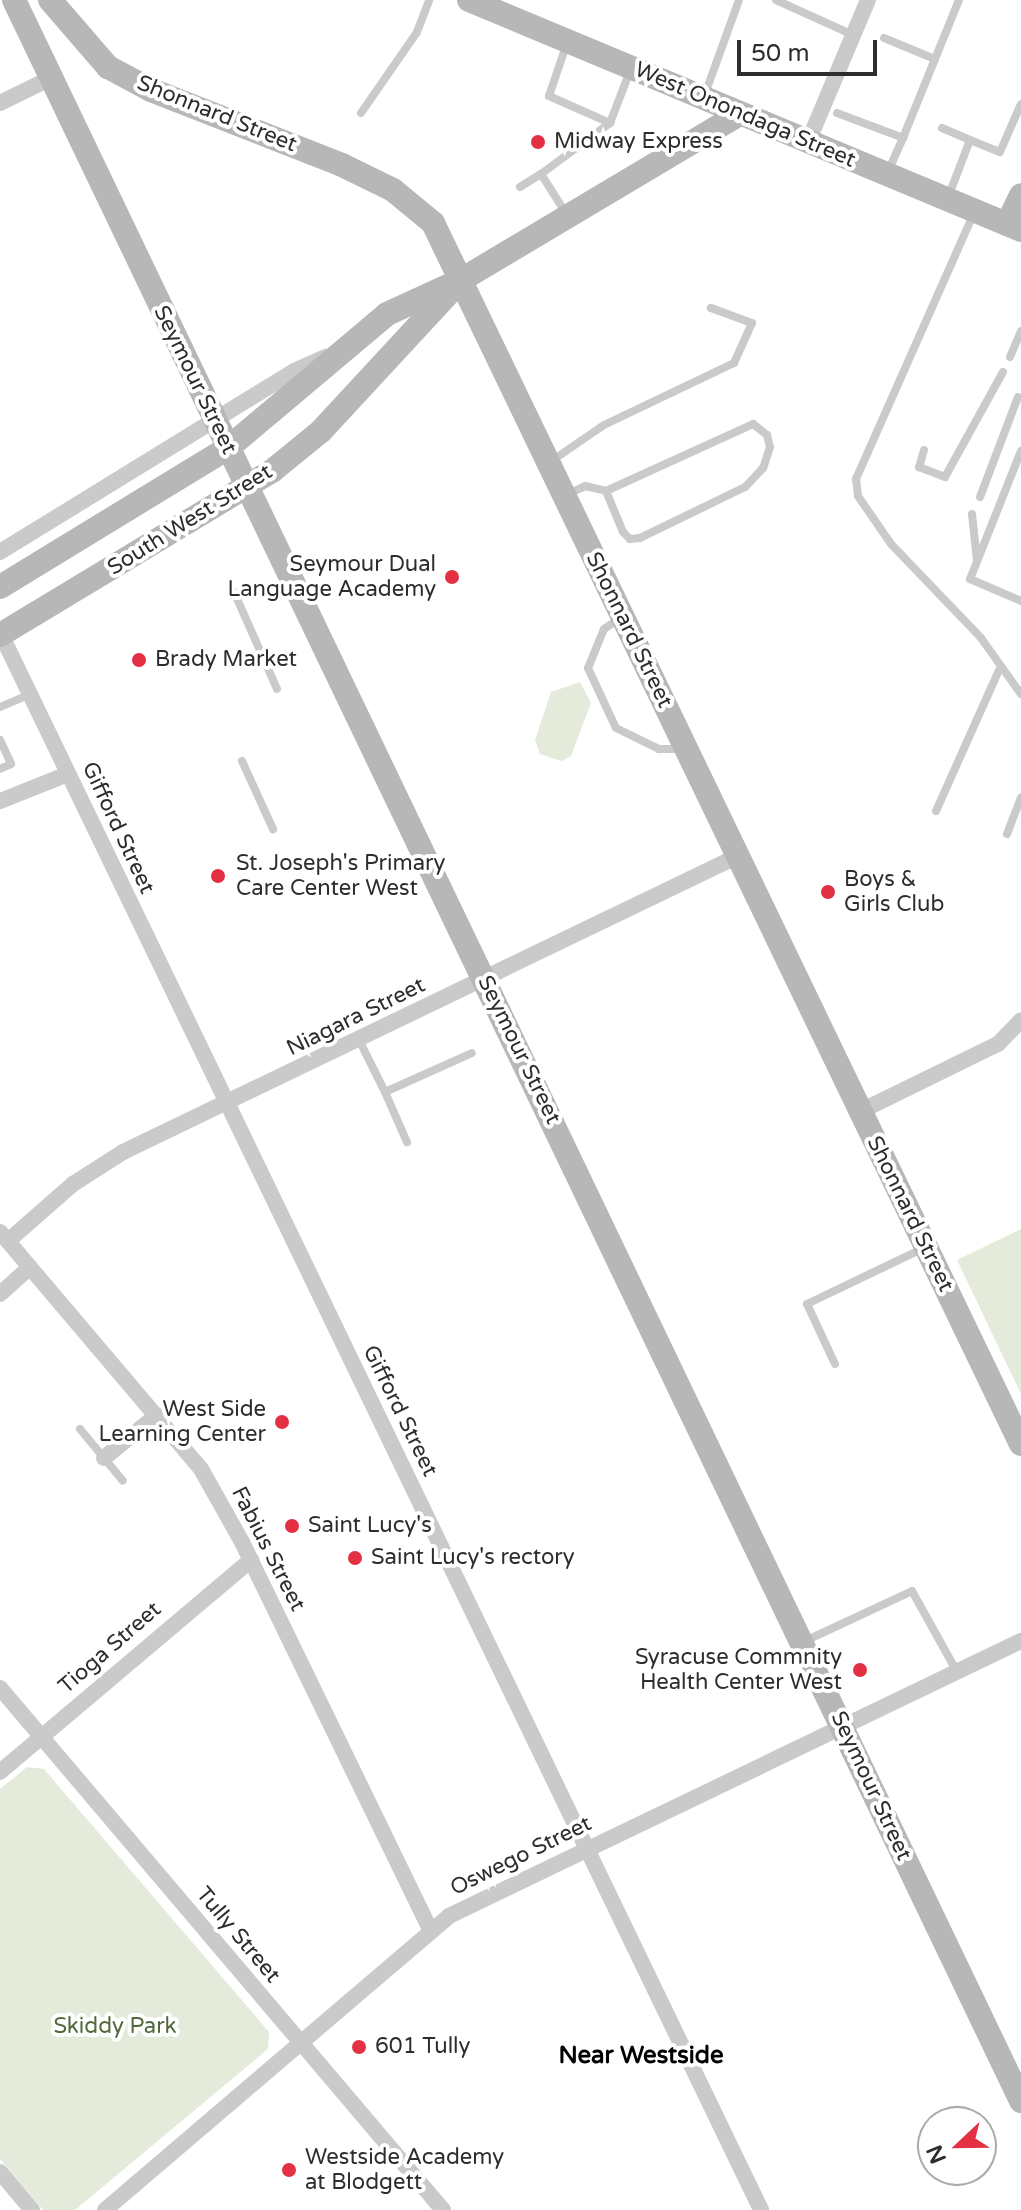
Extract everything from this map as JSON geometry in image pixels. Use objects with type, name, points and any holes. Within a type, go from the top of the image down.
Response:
[{"type":"street","name":"Seymour Street","points":[[14,0],[49,79],[485,980],[1021,2101]]},
{"type":"street","name":"West Onondaga Street","points":[[469,0],[1014,227]]},
{"type":"street","points":[[808,142],[868,0]]},
{"type":"street","name":"Shonnard Street","points":[[52,1],[92,52],[151,90],[342,165],[417,206],[445,243],[1021,1444]]},
{"type":"street","points":[[0,103],[49,79]]},
{"type":"street","name":"South West Street","points":[[0,587],[228,448],[275,414],[342,350],[387,314],[461,280],[739,114]]},
{"type":"street","points":[[1014,227],[1021,195]]},
{"type":"street","name":"South West Street","points":[[0,633],[247,489],[321,431],[412,338],[461,280]]},
{"type":"street","name":"South West Street","points":[[0,552],[215,423],[294,371],[342,350]]},
{"type":"street","name":"Gifford Street","points":[[0,633],[761,2210]]},
{"type":"street","points":[[0,801],[68,774]]},
{"type":"street","name":"Niagara Street","points":[[4,1237],[73,1184],[123,1152],[738,856]]},
{"type":"street","points":[[861,1111],[985,1051],[1021,1020]]},
{"type":"street","name":"Fabius Street","points":[[4,1237],[201,1469],[251,1560],[430,1930]]},
{"type":"street","points":[[0,1294],[30,1267]]},
{"type":"street","points":[[104,1458],[157,1415]]},
{"type":"street","name":"Tioga Street","points":[[0,1772],[251,1560]]},
{"type":"street","name":"Oswego Street","points":[[105,2210],[430,1930],[587,1848],[1021,1641]]},
{"type":"street","name":"Tully Street","points":[[0,1688],[443,2210]]},
{"type":"street","points":[[0,2172],[32,2210]]},
{"type":"lane","points":[[361,113],[417,32],[429,0]]},
{"type":"lane","points":[[704,99],[739,0]]},
{"type":"lane","points":[[776,0],[854,35]]},
{"type":"lane","points":[[887,174],[959,0]]},
{"type":"lane","points":[[884,38],[935,59]]},
{"type":"lane","points":[[567,41],[549,96],[610,123]]},
{"type":"lane","points":[[520,187],[610,123],[631,68]]},
{"type":"lane","points":[[942,128],[1000,152],[1021,104]]},
{"type":"lane","points":[[837,113],[903,138]]},
{"type":"lane","points":[[947,199],[970,140]]},
{"type":"lane","points":[[541,174],[568,216]]},
{"type":"lane","points":[[975,210],[856,479],[858,496],[882,533],[981,638],[999,670],[1021,694]]},
{"type":"lane","points":[[549,462],[604,425],[734,363],[752,323],[711,308]]},
{"type":"lane","points":[[1010,357],[1021,331]]},
{"type":"lane","points":[[924,450],[919,467],[945,477],[1003,372]]},
{"type":"lane","points":[[980,497],[1020,397]]},
{"type":"lane","points":[[565,496],[585,486],[606,491],[753,424],[767,435],[770,447],[763,468],[745,487],[640,538],[630,539],[623,532],[606,491]]},
{"type":"lane","points":[[1021,451],[970,579],[1021,601]]},
{"type":"lane","points":[[972,514],[977,562]]},
{"type":"lane","points":[[234,592],[277,689]]},
{"type":"lane","points":[[623,615],[604,629],[588,668],[616,728],[659,749],[687,749]]},
{"type":"lane","points":[[936,811],[999,670]]},
{"type":"lane","points":[[0,707],[30,694]]},
{"type":"lane","points":[[0,740],[11,764],[0,769]]},
{"type":"lane","points":[[242,761],[273,829]]},
{"type":"lane","points":[[1007,834],[1021,798]]},
{"type":"lane","points":[[359,1040],[407,1142]]},
{"type":"lane","points":[[385,1092],[472,1053]]},
{"type":"lane","points":[[835,1364],[807,1304],[926,1246]]},
{"type":"lane","points":[[80,1429],[123,1481]]},
{"type":"lane","points":[[803,1642],[912,1591],[918,1595],[957,1672]]},
{"type":"green space","points":[[580,682],[591,703],[571,756],[561,761],[540,754],[535,740],[551,692]]},
{"type":"green space","points":[[1021,1229],[1021,1394],[957,1260]]},
{"type":"green space","name":"Skiddy Park","points":[[27,1767],[44,1769],[269,2032],[268,2049],[75,2210],[43,2210],[0,2159],[0,1789]]},
{"type":"place","name":"Midway Express","points":[[538,142]]},
{"type":"place","name":"Seymour Dual Language Academy","points":[[452,577]]},
{"type":"place","name":"Brady Market","points":[[139,660]]},
{"type":"place","name":"St. Joseph's Primary Care Center West","points":[[218,876]]},
{"type":"place","name":"Boys & Girls Club","points":[[828,892]]},
{"type":"place","name":"West Side Learning Center","points":[[282,1422]]},
{"type":"place","name":"Saint Lucy's","points":[[292,1526]]},
{"type":"place","name":"Saint Lucy's rectory","points":[[355,1558]]},
{"type":"place","name":"Syracuse Commnity Health Center West","points":[[860,1670]]},
{"type":"place","name":"601 Tully","points":[[359,2047]]},
{"type":"place","name":"Westside Academy at Blodgett","points":[[289,2170]]},
{"type":"district","name":"Near Westside","points":[[641,2056]]}]
